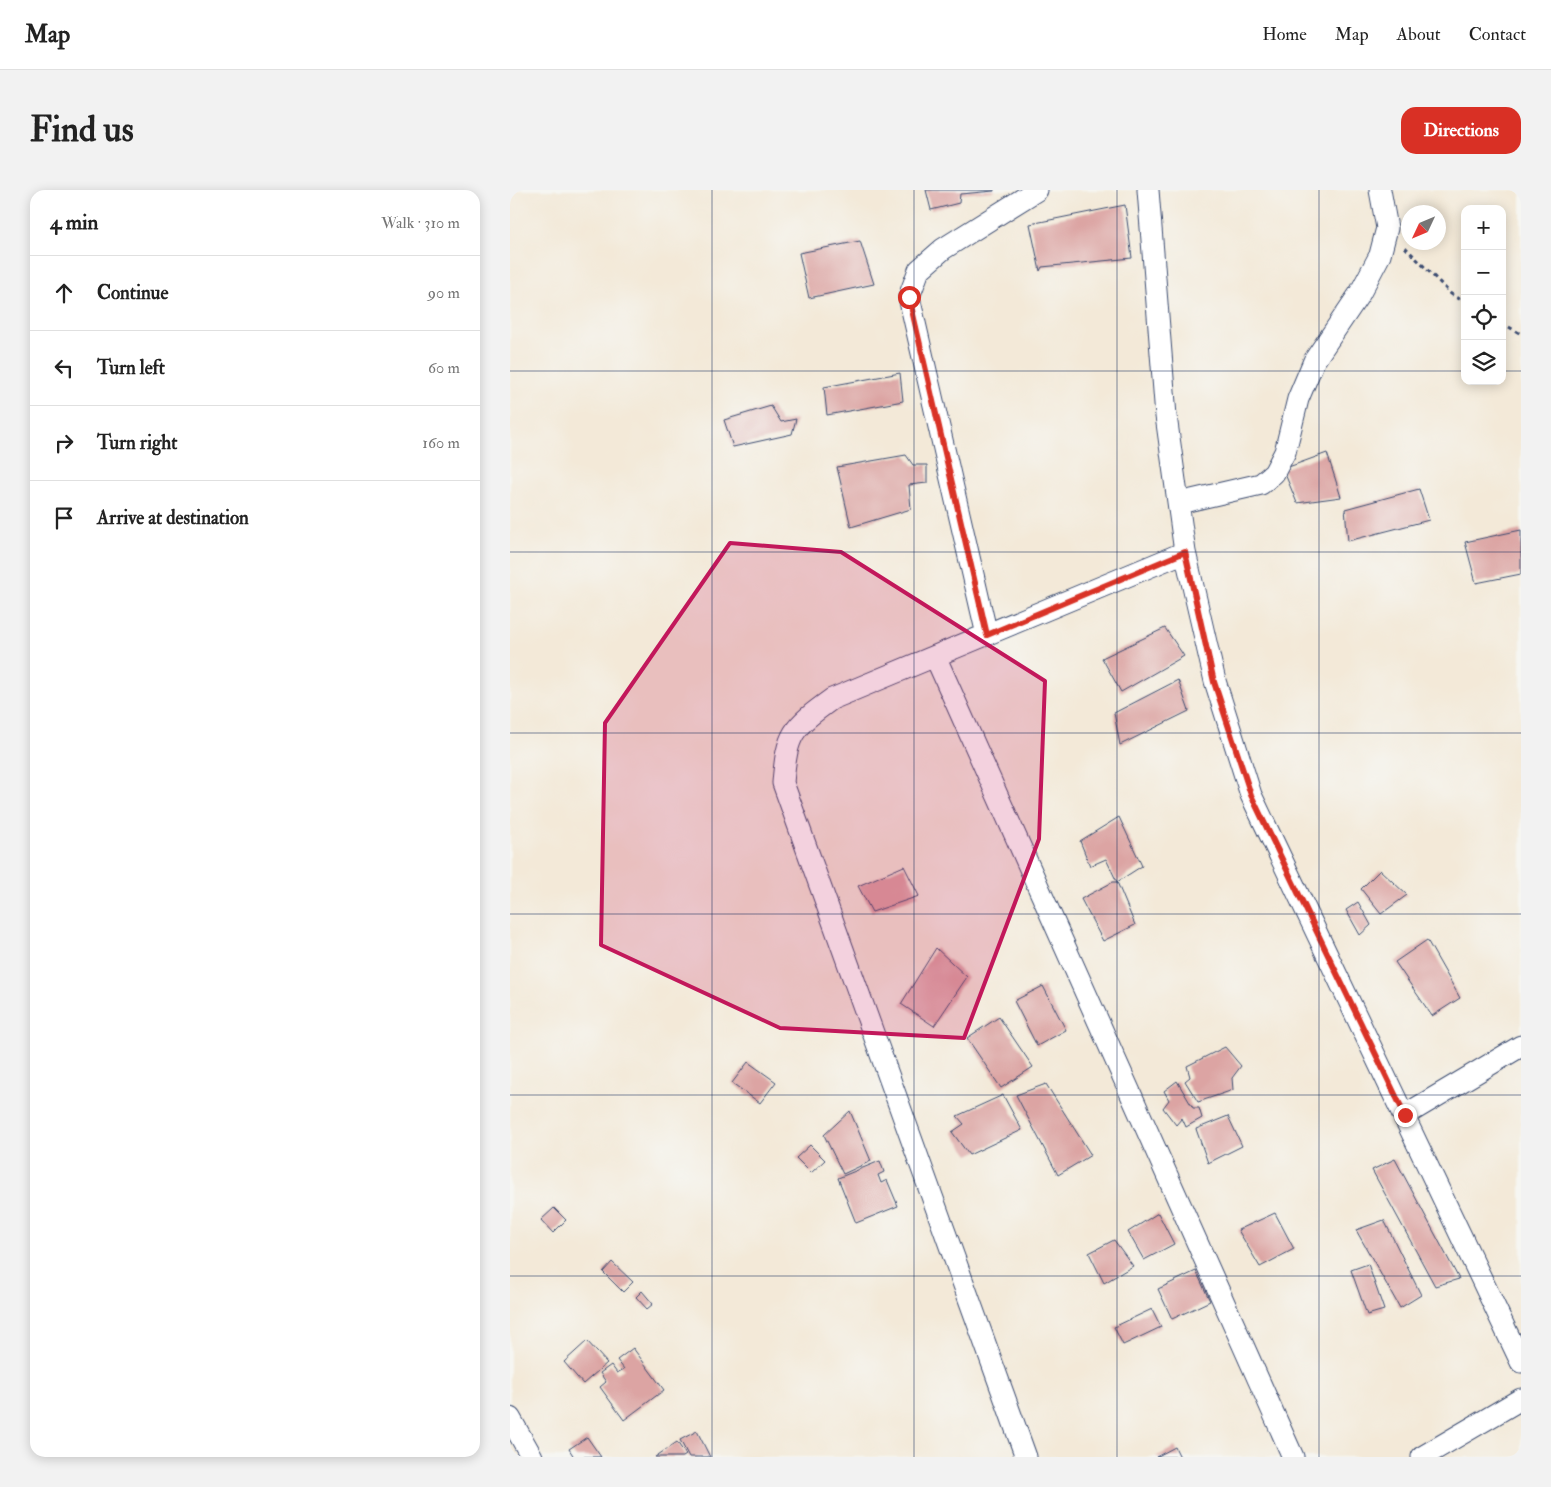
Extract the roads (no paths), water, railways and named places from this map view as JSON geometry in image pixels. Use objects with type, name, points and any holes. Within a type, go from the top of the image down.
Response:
[{"type":"street","points":[[987,635],[909,297],[919,270],[943,248],[1037,190]]},
{"type":"street","points":[[1148,190],[1166,416],[1185,552],[1214,682],[1251,795],[1521,1362]]},
{"type":"street","points":[[1179,503],[1261,484],[1274,474],[1284,452],[1298,399],[1314,361],[1360,293],[1380,255],[1387,228],[1380,190]]},
{"type":"street","points":[[1026,1457],[783,783],[786,750],[800,722],[832,699],[1185,552]]},
{"type":"street","points":[[935,656],[1294,1457]]},
{"type":"street","points":[[1405,1115],[1521,1046]]},
{"type":"street","points":[[1422,1457],[1521,1399]]},
{"type":"street","points":[[510,1418],[532,1457]]}]
